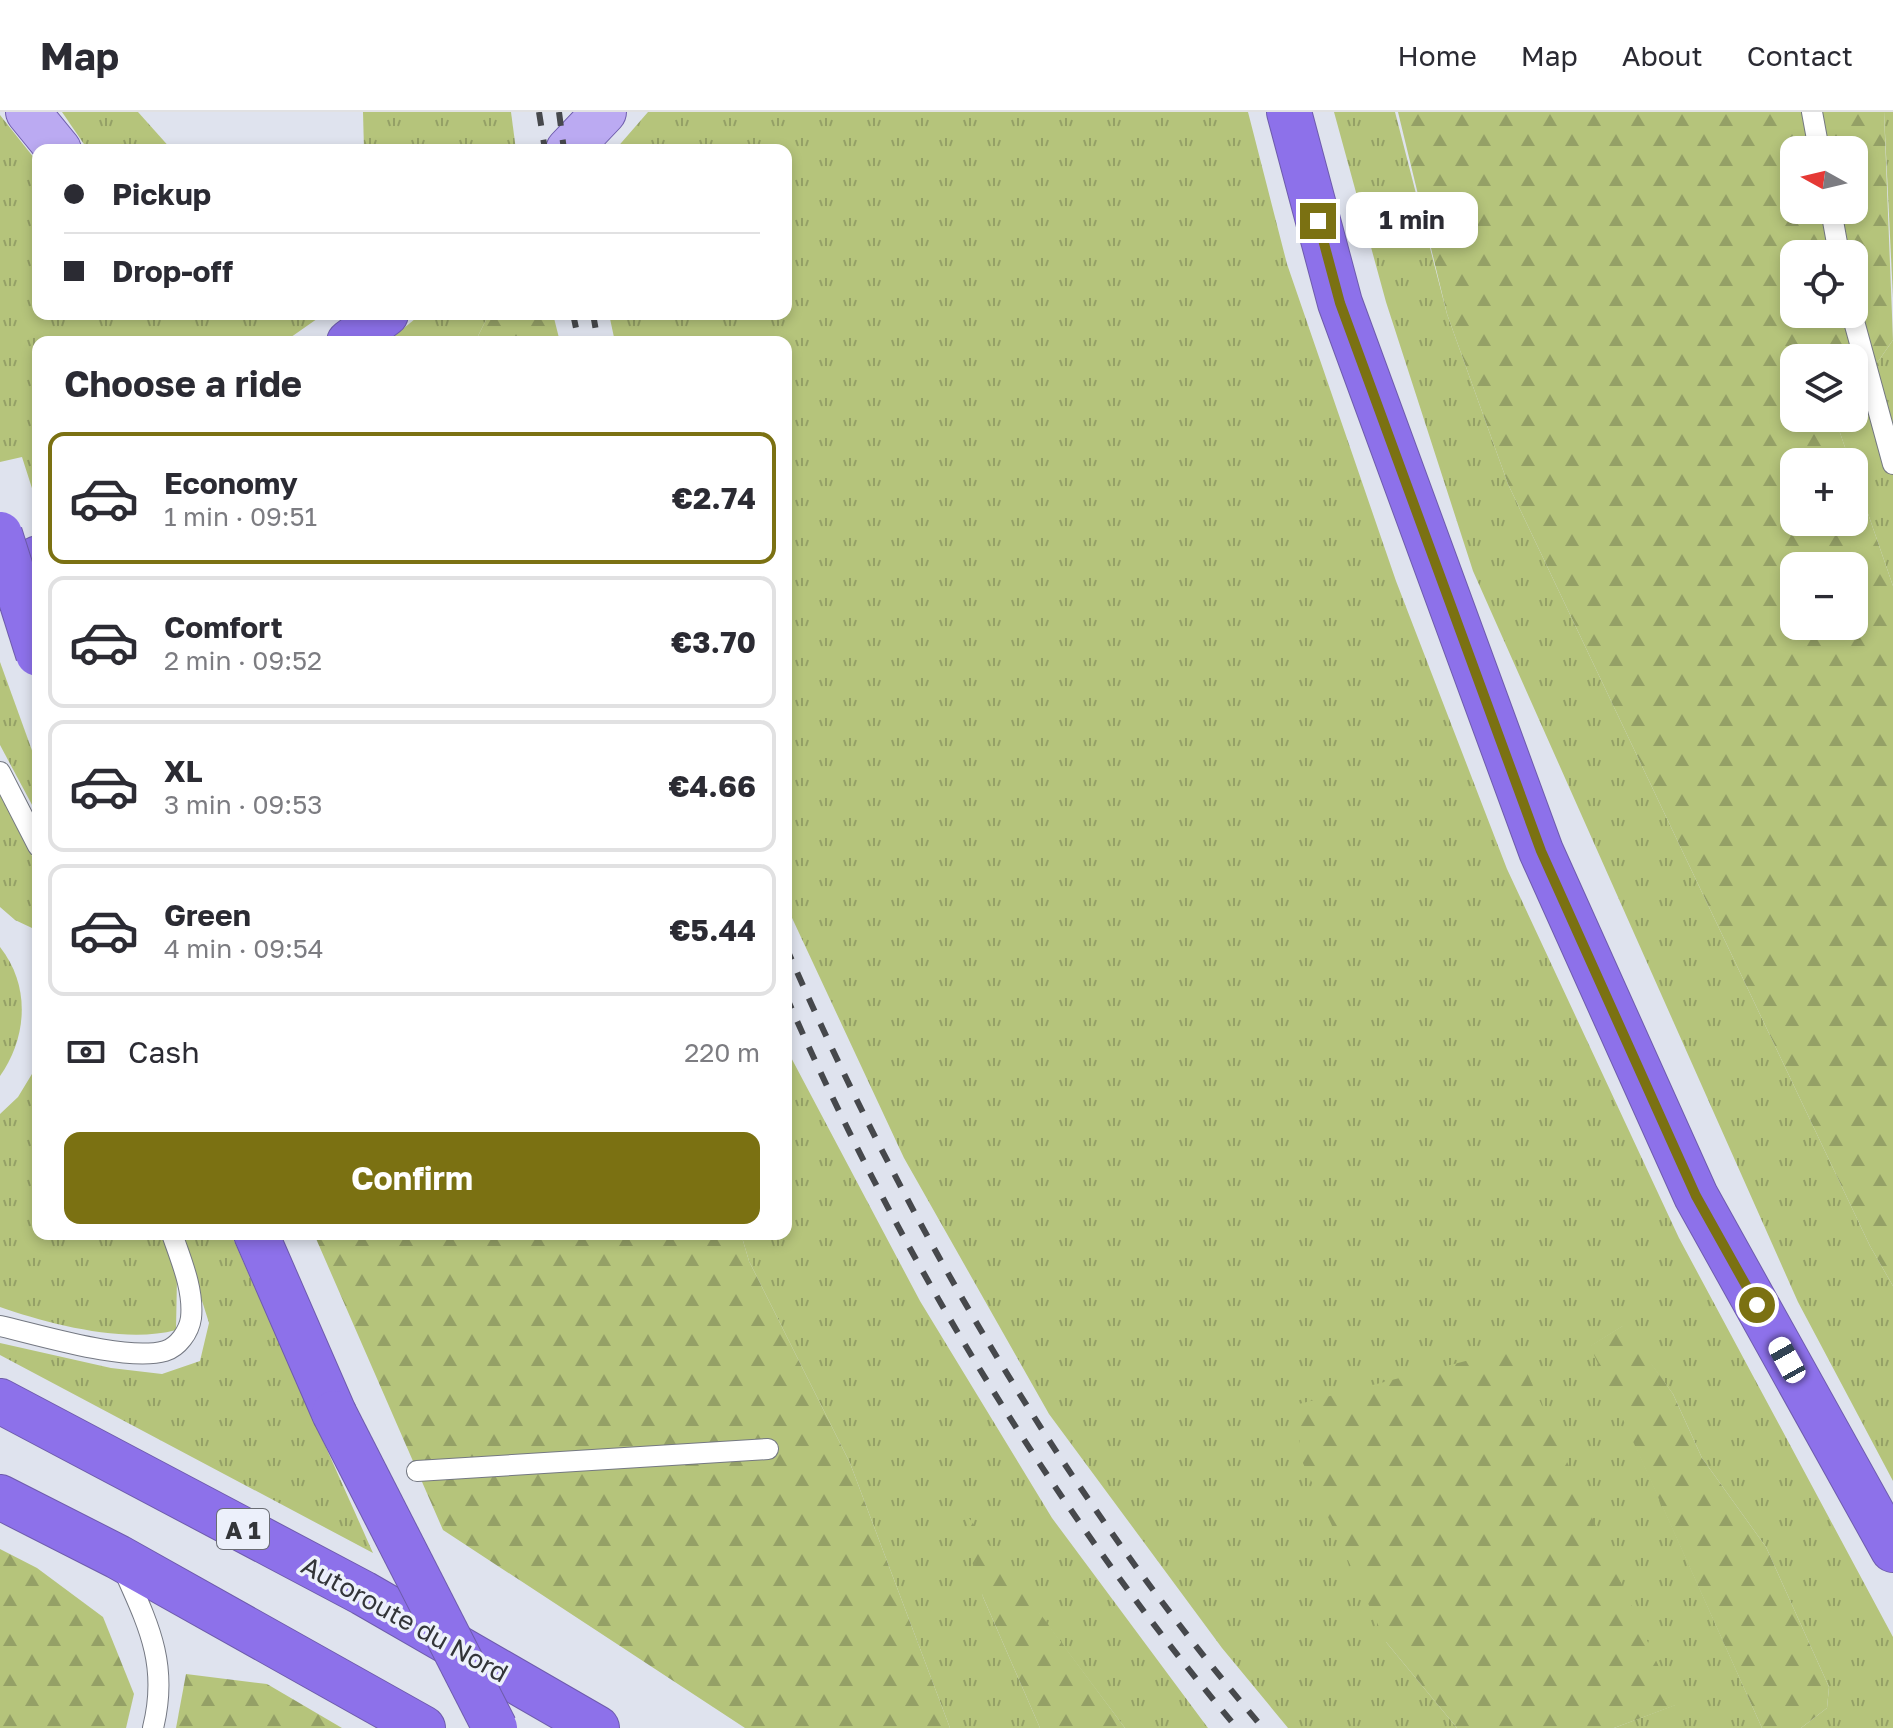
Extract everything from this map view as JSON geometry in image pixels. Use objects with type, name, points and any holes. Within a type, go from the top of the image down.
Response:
[{"type":"highway","points":[[1289,112],[1340,303],[1541,851],[1696,1196],[1893,1550]]},
{"type":"highway","points":[[357,336],[378,320]]},
{"type":"highway","points":[[0,534],[32,635]]},
{"type":"highway","points":[[0,583],[32,562]]},
{"type":"highway","points":[[259,1240],[334,1413],[495,1728]]},
{"type":"highway","name":"Autoroute du Nord","points":[[0,1401],[363,1593],[597,1728]]},
{"type":"highway","points":[[0,1497],[118,1557],[423,1728]]},
{"type":"main road","points":[[28,112],[54,144]]},
{"type":"main road","points":[[574,144],[604,112]]},
{"type":"lane","points":[[1812,112],[1816,136]]},
{"type":"lane","points":[[1856,328],[1893,464]]},
{"type":"lane","points":[[0,772],[32,834]]},
{"type":"lane","points":[[0,1326],[135,1353],[165,1351],[177,1345],[191,1320],[187,1279],[174,1240]]},
{"type":"lane","points":[[417,1471],[768,1449]]},
{"type":"lane","points":[[118,1557],[156,1642],[157,1712],[153,1728]]},
{"type":"green space","points":[[62,112],[138,112],[167,144],[84,144]]},
{"type":"green space","points":[[363,112],[511,112],[515,144],[364,144]]},
{"type":"green space","points":[[648,112],[1248,112],[1287,264],[1396,581],[1507,869],[1679,1238],[1893,1637],[1893,1728],[1801,1728],[1827,1708],[1829,1687],[1766,1547],[1702,1458],[1673,1394],[1623,1326],[1591,1346],[1762,1728],[1614,1728],[1675,1705],[1386,1642],[1457,1728],[1288,1728],[1222,1648],[1049,1414],[904,1158],[792,918],[792,336],[614,336],[610,320],[792,320],[792,144],[620,144]]},
{"type":"green space","points":[[1334,112],[1395,112],[1447,314],[1508,484],[1870,1246],[1893,1286],[1893,1481],[1798,1302],[1473,571],[1386,302]]},
{"type":"green space","points":[[1398,112],[1884,112],[1893,340],[1868,376],[1868,344],[1780,344],[1780,432],[1840,432],[1845,448],[1780,448],[1780,536],[1868,536],[1868,514],[1893,586],[1893,1286],[1870,1246],[1508,484],[1447,314]]},
{"type":"green space","points":[[1884,112],[1893,112],[1893,298]]},
{"type":"green space","points":[[0,115],[32,155],[32,320],[315,320],[293,336],[32,336],[32,488],[22,457],[0,462]]},
{"type":"green space","points":[[414,320],[486,320],[478,336],[394,336]]},
{"type":"green space","points":[[486,320],[554,320],[558,336],[478,336]]},
{"type":"green space","points":[[1893,340],[1893,586],[1868,514],[1868,448],[1845,448],[1840,432],[1868,432],[1868,376]]},
{"type":"green space","points":[[0,662],[32,750],[32,805],[0,745]]},
{"type":"green space","points":[[0,792],[32,856],[32,928],[15,920],[0,907]]},
{"type":"green space","points":[[0,947],[17,978],[22,1012],[16,1045],[0,1076]]},
{"type":"green space","points":[[792,1059],[920,1301],[1052,1518],[1208,1728],[1125,1728],[969,1520],[983,1597],[1040,1728],[950,1728],[850,1463],[749,1261],[743,1240],[792,1240]]},
{"type":"green space","points":[[32,1074],[32,1240],[164,1240],[177,1277],[176,1330],[134,1335],[87,1330],[0,1307],[0,1114],[18,1097]]},
{"type":"green space","points":[[183,1240],[234,1240],[373,1553],[0,1355],[0,1343],[111,1368],[162,1374],[200,1361],[209,1323]]},
{"type":"green space","points":[[317,1240],[743,1240],[749,1261],[850,1463],[950,1728],[745,1728],[443,1530]]},
{"type":"green space","points":[[1624,1325],[1673,1394],[1702,1458],[1766,1547],[1829,1687],[1827,1708],[1801,1728],[1762,1728],[1590,1346]]},
{"type":"green space","points":[[1516,1348],[1676,1705],[1614,1728],[1457,1728],[1386,1642],[1302,1461],[1295,1405]]},
{"type":"green space","points":[[969,1518],[1125,1728],[1040,1728],[983,1597],[969,1552]]},
{"type":"green space","points":[[0,1549],[37,1568],[103,1617],[134,1694],[126,1728],[0,1728]]},
{"type":"green space","points":[[186,1674],[267,1684],[342,1728],[176,1728]]},
{"type":"railway","points":[[539,112],[544,144]]},
{"type":"railway","points":[[559,112],[563,144]]},
{"type":"railway","points":[[574,320],[578,336]]},
{"type":"railway","points":[[594,320],[597,336]]},
{"type":"railway","points":[[792,960],[884,1155],[996,1356],[1057,1453],[1122,1547],[1263,1728]]},
{"type":"railway","points":[[792,1009],[879,1190],[985,1378],[1105,1558],[1169,1645],[1237,1728]]},
{"type":"route","points":[[1318,221],[1340,303],[1541,851],[1696,1196],[1757,1305]]}]
